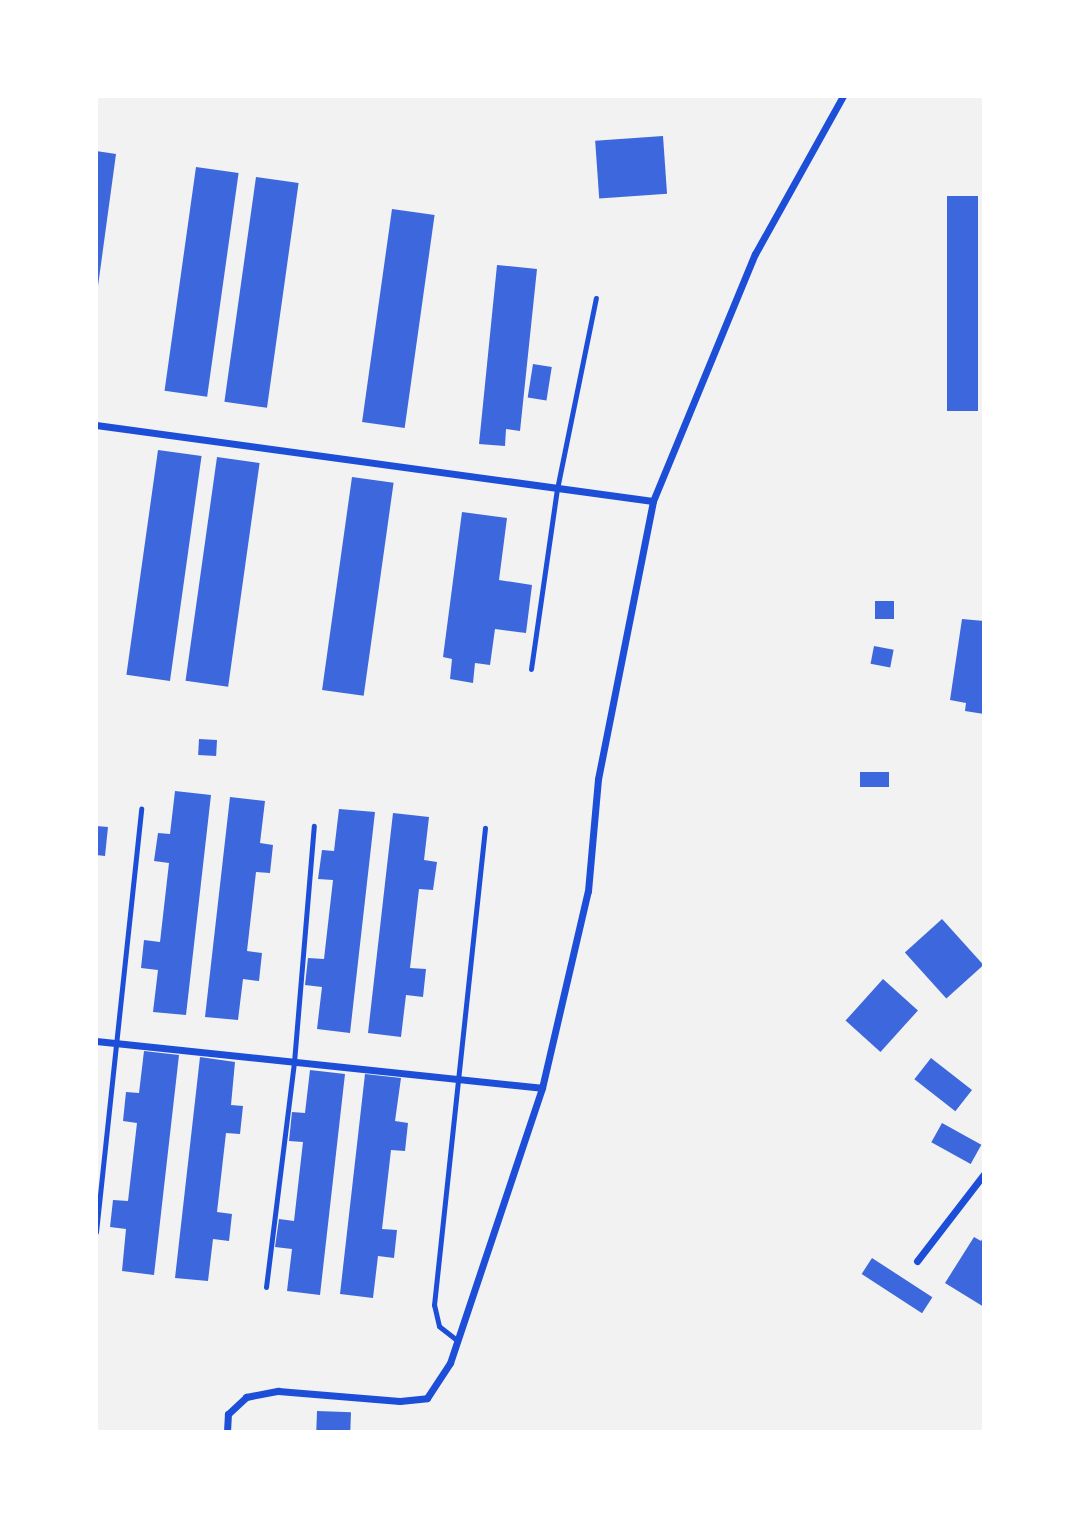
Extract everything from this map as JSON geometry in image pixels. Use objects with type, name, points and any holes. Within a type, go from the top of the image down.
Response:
[{"type":"street","points":[[227,1432],[228,1414],[246,1397],[278,1391],[400,1401],[428,1398],[450,1363],[542,1088],[588,891],[598,779],[653,501],[755,254],[843,96]]},
{"type":"street","points":[[96,425],[653,501]]},
{"type":"street","points":[[96,1041],[542,1088]]},
{"type":"street","points":[[917,1261],[984,1174]]},
{"type":"lane","points":[[531,669],[557,489],[596,298]]},
{"type":"lane","points":[[96,1232],[119,1043],[141,808]]},
{"type":"lane","points":[[266,1287],[293,1062],[314,826]]},
{"type":"lane","points":[[458,1341],[439,1326],[434,1305],[485,828]]},
{"type":"building","points":[[663,136],[667,194],[599,199],[595,141]]},
{"type":"building","points":[[96,151],[116,154],[98,286],[96,286]]},
{"type":"building","points":[[196,167],[239,173],[207,397],[165,391]]},
{"type":"building","points":[[256,177],[299,183],[267,408],[224,402]]},
{"type":"building","points":[[947,196],[978,196],[978,411],[947,411]]},
{"type":"building","points":[[392,209],[435,215],[405,428],[362,422]]},
{"type":"building","points":[[497,265],[537,269],[520,431],[506,429],[505,446],[479,444]]},
{"type":"building","points":[[533,364],[552,367],[546,401],[528,398]]},
{"type":"building","points":[[158,450],[202,456],[170,681],[126,675]]},
{"type":"building","points":[[217,457],[260,463],[228,687],[186,681]]},
{"type":"building","points":[[352,477],[394,483],[364,696],[322,690]]},
{"type":"building","points":[[462,512],[507,518],[499,580],[532,585],[526,633],[495,629],[490,665],[475,663],[473,683],[450,679],[452,659],[443,657]]},
{"type":"building","points":[[875,601],[894,601],[894,619],[875,619]]},
{"type":"building","points":[[962,619],[984,621],[984,714],[965,711],[966,703],[950,700]]},
{"type":"building","points":[[874,646],[894,650],[890,667],[871,664]]},
{"type":"building","points":[[199,739],[217,740],[216,756],[198,755]]},
{"type":"building","points":[[860,772],[889,772],[889,787],[860,787]]},
{"type":"building","points":[[175,791],[211,795],[186,1015],[153,1012],[158,970],[141,968],[144,940],[160,942],[169,863],[154,861],[158,833],[170,834]]},
{"type":"building","points":[[230,797],[265,801],[260,843],[273,845],[270,873],[256,872],[247,951],[262,953],[259,981],[243,979],[238,1020],[205,1017]]},
{"type":"building","points":[[339,809],[375,812],[350,1033],[317,1029],[322,987],[305,985],[308,958],[324,959],[333,880],[318,879],[322,850],[334,851]]},
{"type":"building","points":[[393,813],[429,817],[424,860],[437,862],[433,890],[419,889],[410,968],[426,969],[423,997],[406,995],[401,1037],[368,1033]]},
{"type":"building","points":[[96,826],[108,827],[105,856],[96,855]]},
{"type":"building","points":[[942,919],[983,965],[946,999],[905,952]]},
{"type":"building","points":[[883,979],[918,1010],[880,1052],[846,1021]]},
{"type":"building","points":[[144,1051],[179,1055],[154,1275],[122,1271],[126,1229],[110,1227],[113,1200],[128,1201],[137,1123],[123,1121],[126,1092],[139,1093]]},
{"type":"building","points":[[200,1057],[235,1062],[231,1105],[243,1106],[240,1134],[226,1133],[217,1212],[232,1214],[229,1241],[213,1239],[208,1281],[175,1278]]},
{"type":"building","points":[[931,1058],[972,1090],[955,1111],[914,1079]]},
{"type":"building","points":[[310,1070],[345,1074],[320,1295],[287,1291],[292,1249],[275,1247],[279,1219],[294,1221],[303,1142],[289,1141],[292,1112],[305,1113]]},
{"type":"building","points":[[365,1074],[401,1078],[395,1121],[408,1123],[405,1151],[391,1150],[382,1229],[397,1230],[394,1258],[378,1256],[373,1298],[340,1294]]},
{"type":"building","points":[[942,1123],[981,1145],[971,1164],[931,1142]]},
{"type":"building","points":[[984,1236],[984,1307],[945,1283],[974,1237],[981,1241]]},
{"type":"building","points":[[872,1258],[932,1297],[922,1313],[862,1274]]},
{"type":"building","points":[[317,1411],[351,1412],[350,1432],[316,1432]]}]
